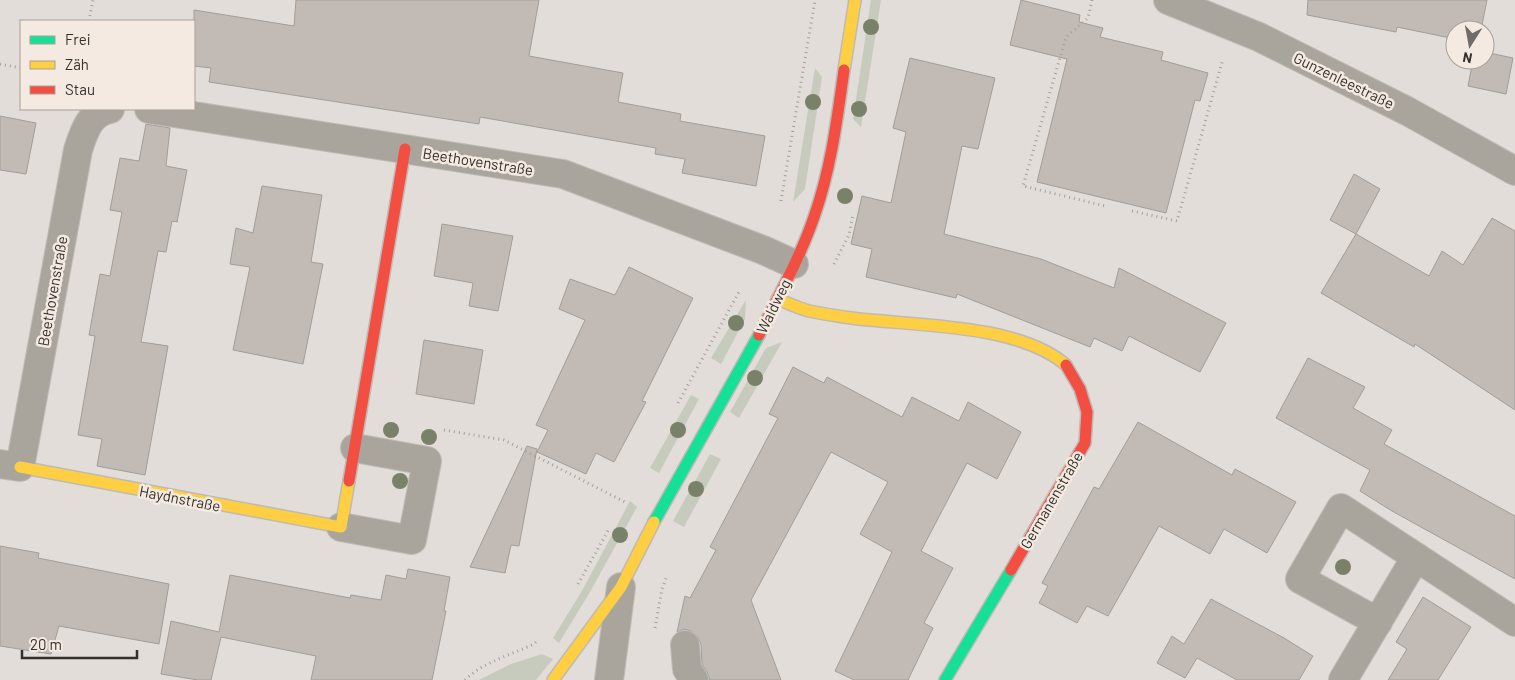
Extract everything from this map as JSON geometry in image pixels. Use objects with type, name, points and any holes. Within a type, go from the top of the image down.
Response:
[{"type":"street","name":"Waldweg","points":[[553,680],[621,587],[666,498],[755,344],[794,264],[814,217],[831,157],[855,0]]},
{"type":"street","name":"Gunzenleestraße","points":[[1168,0],[1259,37],[1407,111],[1515,170]]},
{"type":"street","name":"Beethovenstraße","points":[[10,466],[78,150],[88,124],[101,111],[106,110]]},
{"type":"street","name":"Beethovenstraße","points":[[155,110],[563,174],[764,250],[794,264]]},
{"type":"street","points":[[341,527],[356,448],[405,149]]},
{"type":"street","name":"Germanenstraße","points":[[777,299],[809,311],[851,318],[952,327],[1009,338],[1042,349],[1065,364],[1080,389],[1087,412],[1085,443],[945,680]]},
{"type":"street","name":"Haydnstraße","points":[[10,466],[412,540],[427,461],[356,448]]},
{"type":"street","points":[[1378,622],[1300,579],[1342,508],[1515,622]]},
{"type":"street","points":[[1343,680],[1416,557]]},
{"type":"street","name":"Waldweg","points":[[609,680],[621,587]]},
{"type":"street","points":[[686,644],[687,669],[694,680]]},
{"type":"path","points":[[89,20],[93,0]]},
{"type":"path","points":[[781,201],[815,0]]},
{"type":"path","points":[[1092,0],[1088,18],[1066,37],[1023,186],[1105,206]]},
{"type":"path","points":[[1132,211],[1177,221],[1232,26]]},
{"type":"path","points":[[0,64],[20,68]]},
{"type":"path","points":[[676,408],[764,250]]},
{"type":"path","points":[[438,429],[504,440],[625,502]]},
{"type":"path","points":[[620,510],[628,496]]},
{"type":"path","points":[[574,591],[611,526]]},
{"type":"path","points":[[465,680],[470,675],[498,659],[534,644],[541,637]]},
{"type":"shaded area","points":[[871,0],[881,0],[861,127],[853,119]]},
{"type":"shaded area","points":[[815,68],[822,77],[805,189],[793,202]]},
{"type":"shaded area","points":[[746,300],[745,319],[721,364],[711,358]]},
{"type":"shaded area","points":[[782,342],[739,418],[730,412],[766,348]]},
{"type":"shaded area","points":[[691,395],[699,399],[659,473],[650,468]]},
{"type":"shaded area","points":[[710,454],[721,459],[684,527],[673,521]]},
{"type":"shaded area","points":[[630,501],[637,507],[590,592],[559,643],[553,638],[583,589]]},
{"type":"shaded area","points":[[542,654],[553,659],[536,680],[479,680],[511,664]]},
{"type":"building","points":[[296,0],[539,0],[529,56],[623,73],[618,102],[681,114],[680,121],[765,136],[756,186],[682,173],[685,159],[655,154],[656,148],[480,117],[479,124],[209,82],[211,68],[195,66],[194,10],[294,26]]},
{"type":"building","points":[[1021,0],[1080,15],[1079,22],[1103,28],[1100,37],[1163,52],[1161,60],[1208,73],[1200,101],[1195,100],[1166,213],[1037,182],[1067,59],[1010,45]]},
{"type":"building","points":[[1308,0],[1487,0],[1483,20],[1445,20],[1445,37],[1397,27],[1396,32],[1307,15]]},
{"type":"building","points":[[1495,54],[1513,58],[1506,94],[1468,86],[1471,70],[1495,70]]},
{"type":"building","points":[[910,58],[995,78],[978,149],[962,146],[944,234],[1041,259],[1114,288],[1119,268],[1226,323],[1200,372],[1129,336],[1122,351],[1094,338],[1090,347],[957,294],[956,298],[866,277],[872,249],[851,244],[862,196],[891,203],[906,132],[893,128]]},
{"type":"building","points":[[0,116],[36,123],[26,174],[0,170]]},
{"type":"building","points":[[146,124],[170,128],[166,166],[187,170],[177,222],[172,221],[166,252],[158,251],[141,342],[168,346],[145,475],[97,466],[102,439],[78,435],[95,336],[89,335],[100,274],[110,276],[122,212],[110,210],[120,158],[139,161]]},
{"type":"building","points":[[1354,174],[1380,189],[1356,234],[1330,220]]},
{"type":"building","points":[[262,186],[322,195],[311,262],[323,264],[303,364],[233,350],[250,267],[230,264],[236,228],[253,233]]},
{"type":"building","points":[[1492,218],[1515,231],[1515,410],[1415,344],[1414,347],[1321,293],[1356,234],[1429,276],[1442,251],[1463,265]]},
{"type":"building","points":[[442,224],[513,236],[498,311],[469,306],[473,283],[434,276]]},
{"type":"building","points":[[629,267],[693,298],[642,401],[646,402],[614,462],[596,453],[586,474],[537,452],[548,430],[536,425],[585,320],[559,309],[570,279],[615,295]]},
{"type":"building","points":[[424,340],[483,350],[474,404],[416,394]]},
{"type":"building","points":[[1308,358],[1365,387],[1353,408],[1392,430],[1384,444],[1515,516],[1515,579],[1392,511],[1360,491],[1370,470],[1276,418]]},
{"type":"building","points":[[793,367],[824,383],[827,377],[902,417],[912,397],[959,421],[968,402],[1021,432],[997,479],[967,463],[921,551],[953,568],[924,623],[933,628],[908,680],[854,680],[835,671],[892,552],[860,534],[888,482],[831,452],[751,600],[781,680],[710,680],[702,664],[701,644],[698,637],[691,631],[684,629],[677,632],[685,596],[690,598],[716,550],[710,547],[778,418],[769,414]]},
{"type":"building","points":[[1138,422],[1232,475],[1235,469],[1296,502],[1267,553],[1224,529],[1210,554],[1159,526],[1108,616],[1087,606],[1077,623],[1039,603],[1048,586],[1042,583],[1094,487],[1099,489]]},
{"type":"building","points":[[527,446],[537,449],[519,546],[511,545],[505,573],[470,567]]},
{"type":"building","points":[[0,546],[39,553],[38,558],[169,584],[159,644],[59,626],[51,654],[0,646]]},
{"type":"building","points":[[408,569],[450,577],[444,611],[446,611],[432,680],[311,680],[316,656],[221,637],[211,680],[198,680],[161,674],[171,621],[219,632],[230,575],[350,598],[351,595],[381,600],[386,575],[406,579]]},
{"type":"building","points":[[1423,597],[1471,627],[1438,680],[1388,680],[1407,649],[1396,642]]},
{"type":"building","points":[[1211,599],[1284,638],[1313,656],[1299,680],[1237,680],[1197,658],[1185,678],[1157,663],[1172,636],[1184,644]]},
{"type":"traffic: fast","points":[[654,522],[759,335]]},
{"type":"traffic: fast","points":[[945,680],[1011,570]]},
{"type":"traffic: slow","points":[[844,70],[855,0]]},
{"type":"traffic: slow","points":[[777,299],[805,310],[830,315],[876,321],[933,325],[993,334],[1021,341],[1045,351],[1066,365]]},
{"type":"traffic: slow","points":[[20,467],[341,527],[349,481]]},
{"type":"traffic: slow","points":[[553,680],[621,587],[654,522]]},
{"type":"traffic: jam","points":[[759,335],[802,247],[820,199],[833,144],[844,70]]},
{"type":"traffic: jam","points":[[349,481],[405,149]]},
{"type":"traffic: jam","points":[[1011,570],[1085,443],[1087,412],[1080,389],[1066,365]]}]
